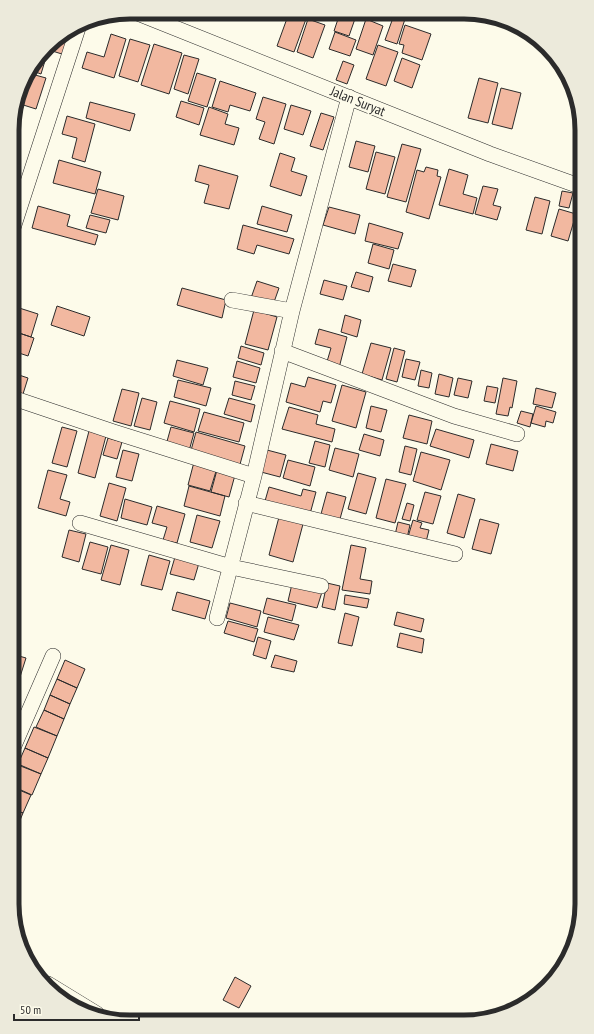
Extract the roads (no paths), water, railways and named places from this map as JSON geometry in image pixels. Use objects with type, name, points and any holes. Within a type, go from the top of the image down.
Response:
[{"type":"street","name":"Jalan Suryat","points":[[152,19],[490,154],[575,184]]},
{"type":"street","points":[[19,210],[76,33]]},
{"type":"street","points":[[217,618],[254,476],[292,311],[349,98]]},
{"type":"street","points":[[232,300],[292,311]]},
{"type":"street","points":[[282,351],[454,416],[517,434]]},
{"type":"street","points":[[19,400],[114,432],[254,476]]},
{"type":"street","points":[[246,503],[455,554]]},
{"type":"street","points":[[80,523],[231,567],[321,586]]},
{"type":"street","points":[[19,734],[53,656]]}]
